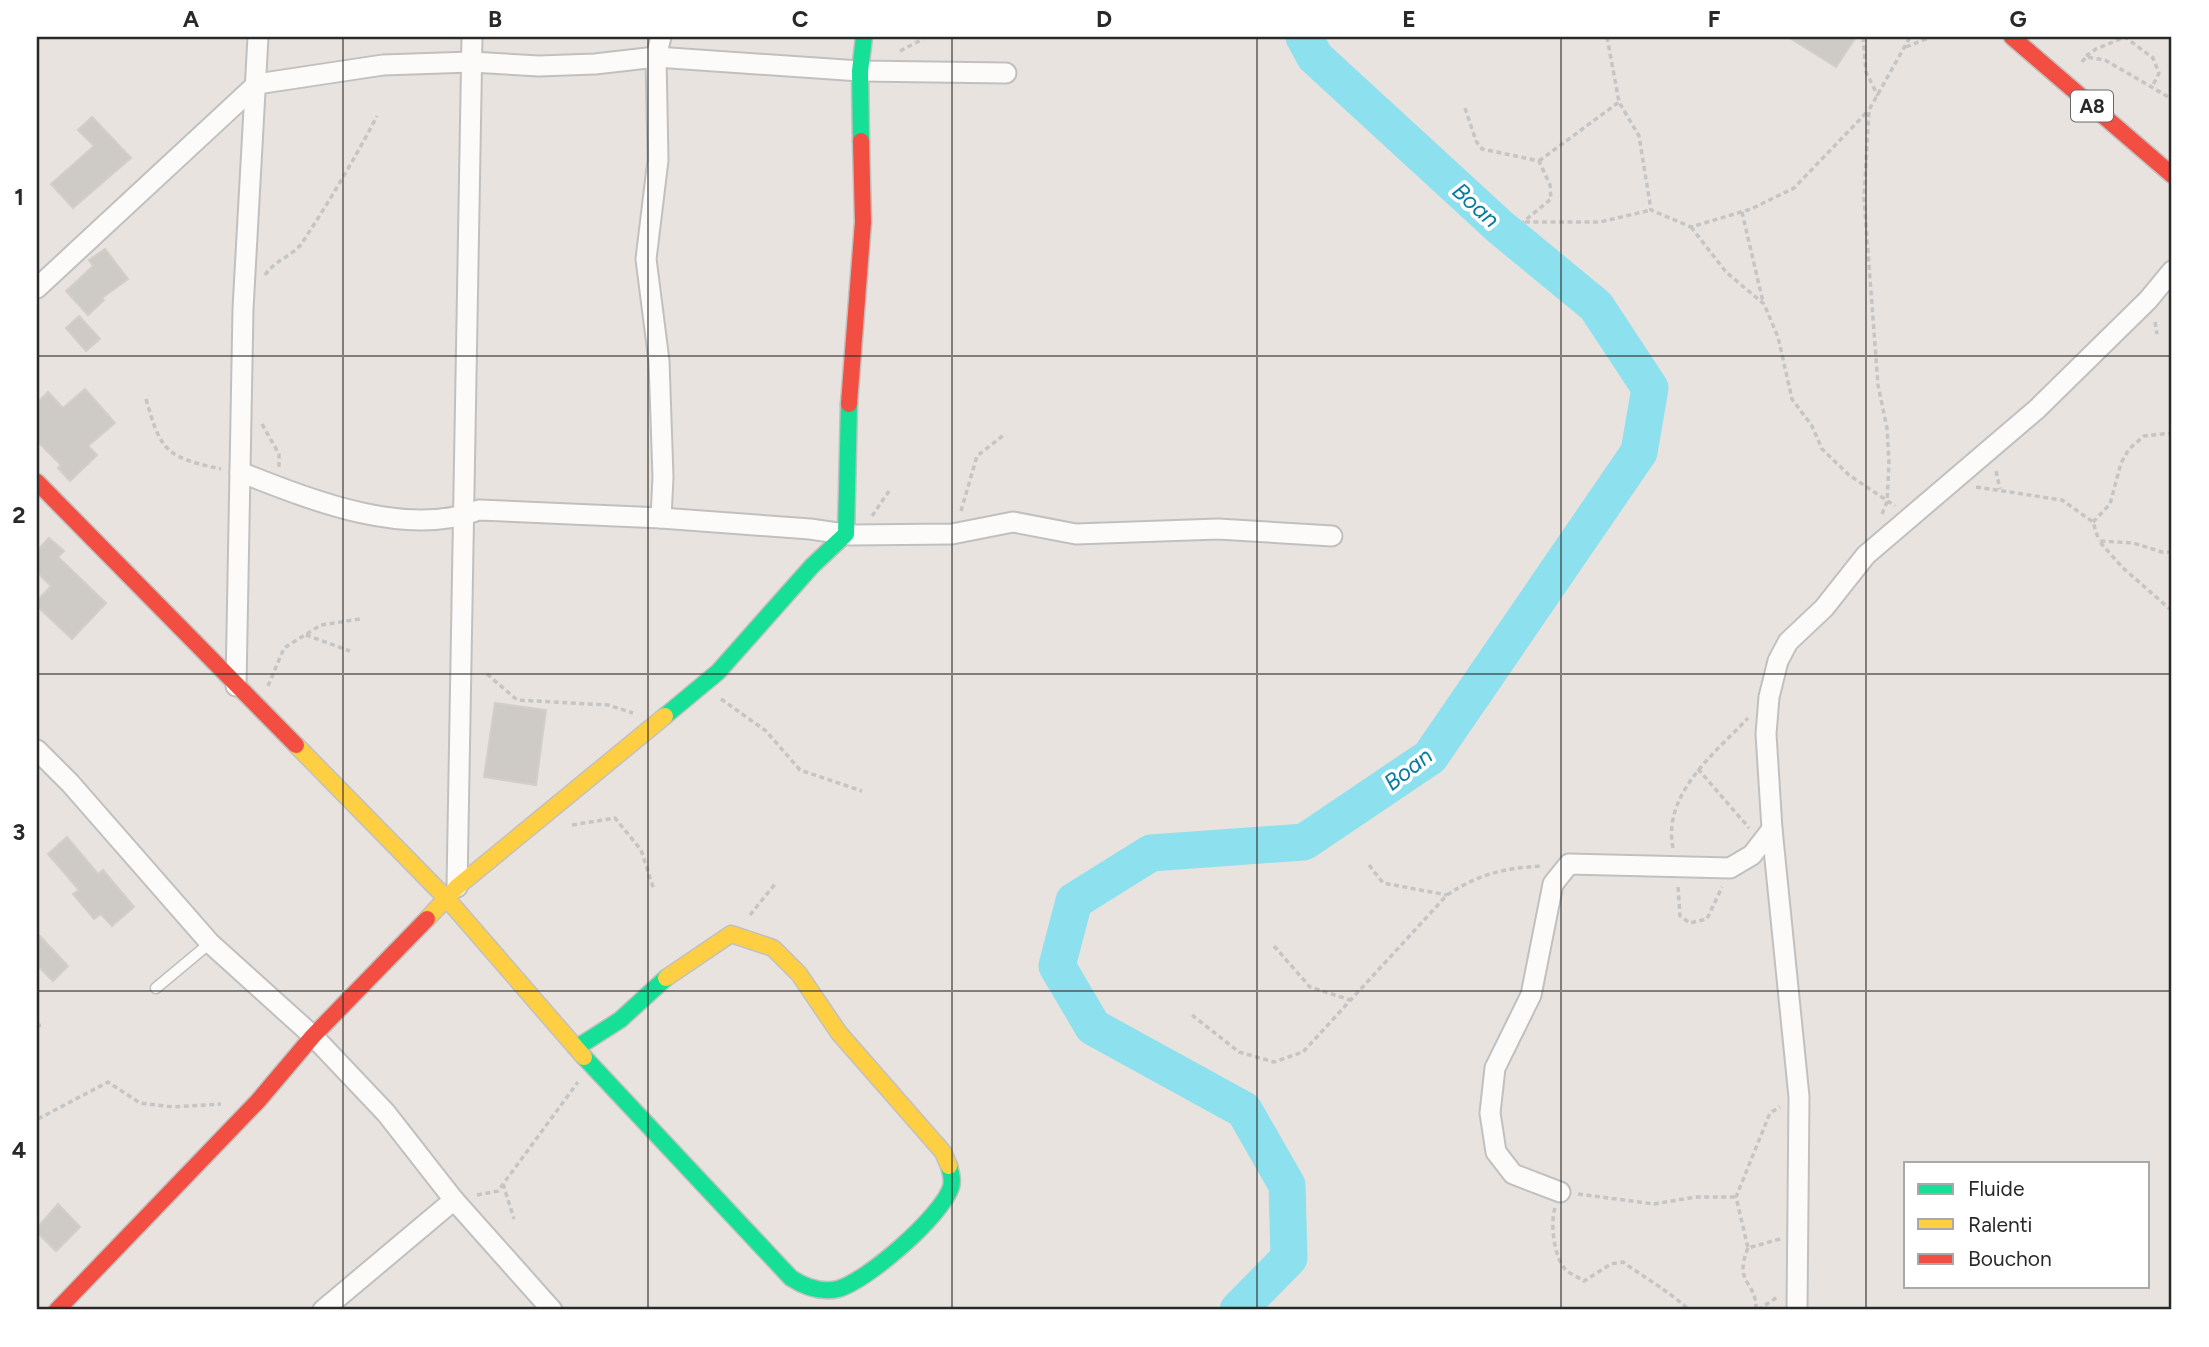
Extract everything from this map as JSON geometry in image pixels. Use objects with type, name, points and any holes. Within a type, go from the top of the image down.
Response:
[{"type":"street","points":[[236,687],[243,309],[258,37]]},
{"type":"street","points":[[452,894],[472,37]]},
{"type":"street","points":[[661,37],[656,57],[658,160],[646,259],[659,361],[663,477],[661,518]]},
{"type":"street","points":[[57,1310],[258,1101],[313,1036],[452,894],[702,686],[749,642],[820,555],[845,534],[850,379],[863,222],[860,71],[864,37]]},
{"type":"street","name":"A8","points":[[2011,37],[2172,175]]},
{"type":"street","points":[[37,288],[257,83],[383,65],[471,62],[567,65],[656,57],[860,71],[1006,73]]},
{"type":"street","points":[[1797,1310],[1799,1097],[1767,836],[1766,734],[1769,697],[1778,661],[1788,642],[1824,608],[1866,555],[1911,513],[2037,409],[2148,300],[2172,271]]},
{"type":"street","points":[[240,472],[326,505],[407,520],[461,517],[479,510],[661,518],[845,534],[954,533],[1013,522],[1076,534],[1217,528],[1332,536]]},
{"type":"street","points":[[37,482],[257,708],[452,894],[576,1048],[591,1065],[791,1278],[804,1287],[817,1290],[846,1286],[876,1267],[942,1205],[952,1186],[951,1170],[943,1152],[839,1033],[799,974],[773,948],[731,934],[678,967],[620,1020],[576,1048]]},
{"type":"street","points":[[37,750],[70,783],[210,943],[313,1036],[386,1113],[454,1200],[552,1310]]},
{"type":"street","points":[[1560,1192],[1513,1174],[1496,1152],[1490,1113],[1495,1068],[1531,995],[1553,884],[1569,864],[1730,868],[1746,861],[1767,836]]},
{"type":"street","points":[[323,1310],[454,1200]]},
{"type":"lane","points":[[156,988],[210,943]]},
{"type":"path","points":[[1607,37],[1619,102],[1639,136],[1651,210]]},
{"type":"path","points":[[1863,37],[1866,72],[1878,96]]},
{"type":"path","points":[[1691,227],[1742,212],[1794,188],[1869,110],[1910,37]]},
{"type":"path","points":[[1905,48],[1931,37]]},
{"type":"path","points":[[2065,83],[2085,57],[2096,49],[2125,37],[2153,58],[2159,73],[2152,87]]},
{"type":"path","points":[[2085,57],[2105,60],[2172,99]]},
{"type":"path","points":[[1465,108],[1476,141],[1482,149],[1539,161],[1619,102]]},
{"type":"path","points":[[1869,110],[1864,198],[1878,385],[1887,428],[1887,502],[1880,522]]},
{"type":"path","points":[[243,309],[274,262],[300,246],[341,183],[377,116]]},
{"type":"path","points":[[1539,161],[1550,185],[1551,199],[1523,222],[1600,222],[1651,210],[1691,227],[1726,272],[1764,304]]},
{"type":"path","points":[[1742,212],[1764,304],[1778,337],[1791,399],[1812,426],[1822,449],[1849,475],[1887,502],[1911,513]]},
{"type":"path","points":[[146,399],[157,438],[183,461],[240,472]]},
{"type":"path","points":[[261,423],[279,454],[278,487]]},
{"type":"path","points":[[2093,522],[2110,504],[2121,463],[2129,449],[2144,436],[2172,432]]},
{"type":"path","points":[[954,533],[977,456],[1005,434]]},
{"type":"path","points":[[1974,487],[2062,500],[2093,522],[2099,541],[2122,567],[2172,611]]},
{"type":"path","points":[[2099,541],[2133,543],[2162,552],[2172,552]]},
{"type":"path","points":[[257,708],[284,648],[321,625],[360,619]]},
{"type":"path","points":[[306,635],[350,651]]},
{"type":"path","points":[[487,674],[517,700],[608,705],[658,722]]},
{"type":"path","points":[[702,686],[766,731],[800,770],[862,791]]},
{"type":"path","points":[[1730,868],[1707,919],[1690,923],[1680,916],[1677,865],[1671,836],[1678,804],[1698,769],[1769,697]]},
{"type":"path","points":[[1698,769],[1767,836]]},
{"type":"path","points":[[562,826],[615,818],[641,850],[654,890]]},
{"type":"path","points":[[1192,1015],[1239,1052],[1274,1062],[1303,1052],[1447,895],[1475,877],[1518,867],[1569,864]]},
{"type":"path","points":[[1369,865],[1383,883],[1447,895]]},
{"type":"path","points":[[731,934],[775,884]]},
{"type":"path","points":[[1273,946],[1310,987],[1350,1000]]},
{"type":"path","points":[[454,1200],[498,1191],[591,1065]]},
{"type":"path","points":[[38,1119],[108,1083],[140,1103],[173,1107],[258,1101]]},
{"type":"path","points":[[1756,1310],[1756,1297],[1744,1281],[1741,1266],[1748,1248],[1736,1197],[1770,1113],[1799,1097]]},
{"type":"path","points":[[503,1184],[513,1219]]},
{"type":"path","points":[[1689,1310],[1667,1289],[1634,1272],[1623,1262],[1611,1264],[1584,1280],[1566,1270],[1559,1260],[1552,1217],[1560,1192],[1654,1204],[1696,1197],[1736,1197]]},
{"type":"path","points":[[1748,1248],[1798,1233]]},
{"type":"building","points":[[1788,37],[1856,37],[1836,67]]},
{"type":"building","points":[[92,117],[131,158],[73,208],[51,184],[94,146],[78,130]]},
{"type":"building","points":[[105,249],[128,279],[102,298],[104,300],[88,315],[66,291],[93,266],[89,260]]},
{"type":"building","points":[[79,316],[100,339],[86,351],[66,328]]},
{"type":"building","points":[[85,389],[115,423],[88,446],[97,455],[70,481],[58,468],[61,465],[37,441],[37,403],[48,392],[63,408]]},
{"type":"building","points":[[49,538],[64,551],[58,557],[106,603],[72,639],[37,606],[37,601],[51,586],[37,572],[37,551]]},
{"type":"building","points":[[495,703],[546,710],[536,785],[484,777]]},
{"type":"building","points":[[67,837],[98,874],[103,870],[134,907],[112,926],[101,914],[94,919],[73,894],[79,890],[48,854]]},
{"type":"building","points":[[37,933],[68,966],[53,981],[37,965]]},
{"type":"building","points":[[58,1204],[80,1227],[56,1251],[37,1232],[37,1228]]},
{"type":"waterway","name":"Boan","points":[[1238,1310],[1289,1258],[1287,1185],[1244,1110],[1093,1027],[1057,966],[1074,901],[1151,853],[1304,842],[1430,757],[1639,452],[1650,388],[1596,306],[1500,227],[1315,57],[1304,37]]},
{"type":"traffic: fast","points":[[861,141],[860,71],[864,37]]},
{"type":"traffic: fast","points":[[665,716],[718,672],[812,566],[846,534],[849,404]]},
{"type":"traffic: fast","points":[[576,1048],[620,1020],[666,978]]},
{"type":"traffic: fast","points":[[584,1057],[791,1278],[813,1288],[832,1290],[851,1284],[902,1246],[945,1199],[952,1184],[949,1166]]},
{"type":"traffic: slow","points":[[427,919],[457,887],[665,716]]},
{"type":"traffic: slow","points":[[296,745],[448,900],[584,1057]]},
{"type":"traffic: slow","points":[[666,978],[731,934],[773,948],[799,974],[839,1033],[943,1152],[949,1166]]},
{"type":"traffic: jam","points":[[2012,37],[2172,175]]},
{"type":"traffic: jam","points":[[849,404],[863,222],[861,141]]},
{"type":"traffic: jam","points":[[37,482],[296,745]]},
{"type":"traffic: jam","points":[[57,1310],[258,1101],[313,1036],[427,919]]}]
